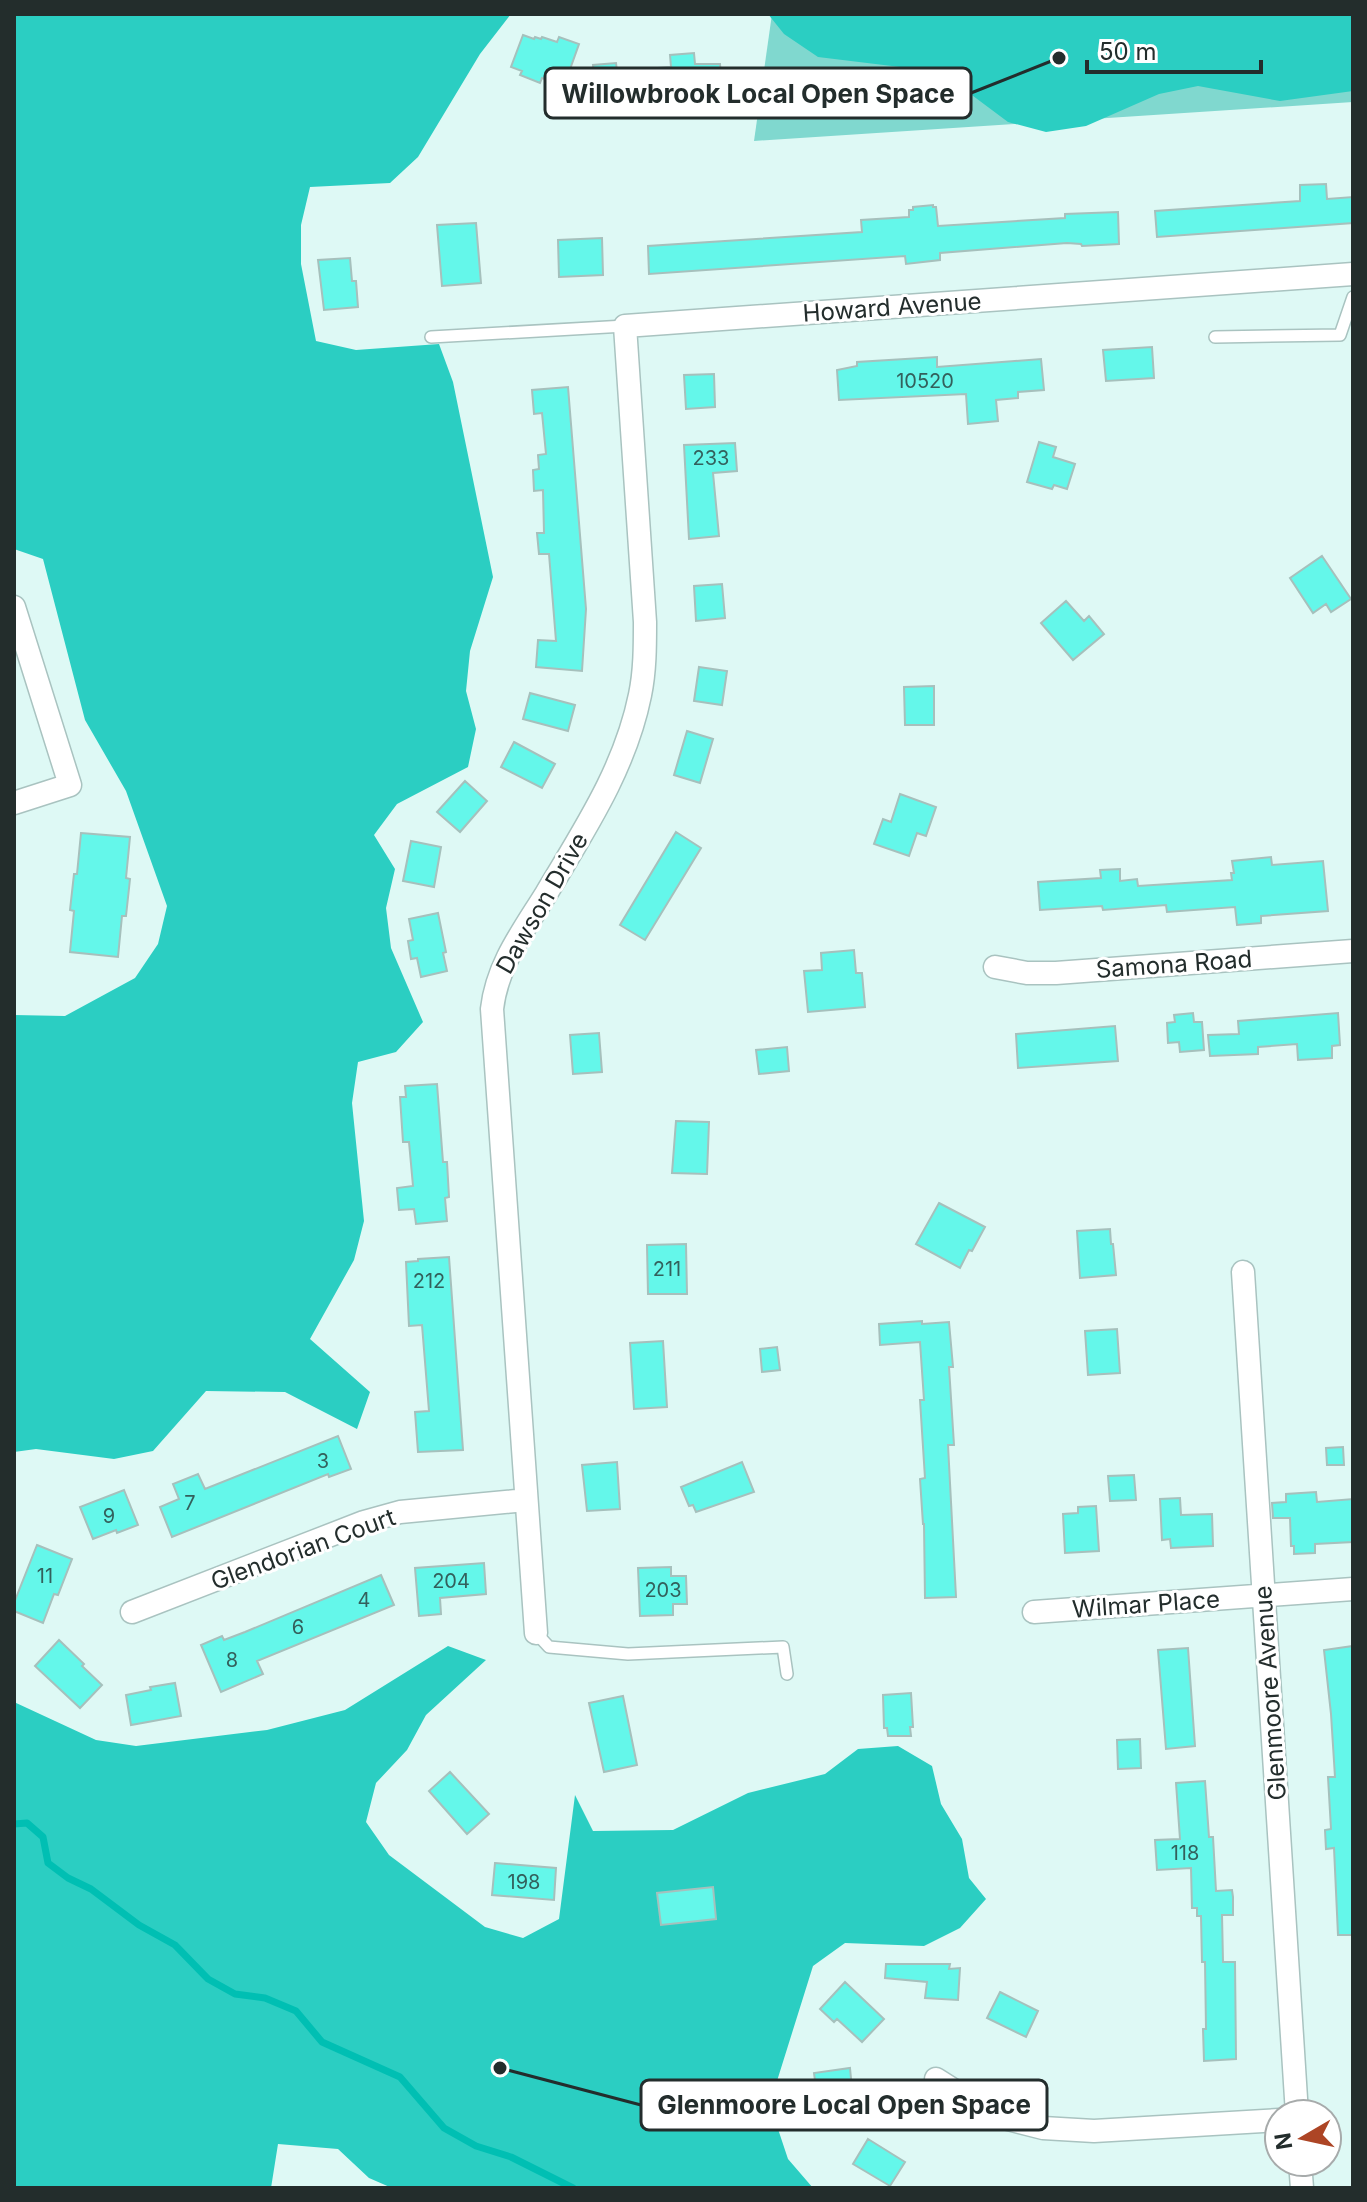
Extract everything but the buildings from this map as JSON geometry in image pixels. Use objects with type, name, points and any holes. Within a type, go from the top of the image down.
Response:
[{"type":"street","name":"Howard Avenue","points":[[625,326],[1353,274]]},
{"type":"street","name":"Dawson Drive","points":[[536,1633],[492,1009],[494,987],[506,957],[612,780],[628,740],[641,693],[645,622],[625,326]]},
{"type":"street","points":[[14,607],[70,785],[14,803]]},
{"type":"street","name":"Samona Road","points":[[995,967],[1027,973],[1056,973],[1353,951]]},
{"type":"street","name":"Glenmoore Avenue","points":[[1243,1272],[1296,2098]]},
{"type":"street","name":"Glendorian Court","points":[[132,1612],[364,1522],[400,1512],[526,1500]]},
{"type":"street","name":"Wilmar Place","points":[[1034,1612],[1353,1589]]},
{"type":"street","points":[[936,2079],[1004,2118],[1043,2128],[1094,2131],[1263,2121]]},
{"type":"lane","points":[[1215,337],[1340,335],[1353,297]]},
{"type":"lane","name":"Howard Avenue","points":[[431,337],[625,326]]},
{"type":"lane","points":[[536,1633],[549,1647],[628,1654],[783,1647],[787,1674]]},
{"type":"shaded area","points":[[14,14],[511,14],[480,54],[418,157],[390,183],[310,187],[301,225],[301,264],[316,341],[356,350],[439,344],[453,382],[493,577],[470,651],[466,691],[476,729],[468,767],[397,804],[374,835],[395,869],[386,908],[391,948],[423,1022],[396,1052],[358,1062],[352,1103],[364,1221],[354,1260],[310,1339],[370,1392],[357,1429],[285,1392],[206,1391],[153,1451],[114,1459],[36,1449],[14,1452],[14,1015],[65,1016],[135,978],[158,944],[167,906],[126,791],[85,720],[43,559],[14,549]]},
{"type":"shaded area","points":[[768,14],[1353,14],[1353,91],[1280,101],[1198,86],[1159,94],[1086,126],[1046,132],[1008,122],[941,72],[818,57],[784,34]]},
{"type":"shaded area","points":[[772,14],[1353,14],[1353,102],[754,141]]},
{"type":"shaded area","points":[[448,1646],[486,1660],[426,1715],[407,1750],[376,1783],[366,1822],[389,1855],[485,1927],[523,1938],[559,1919],[575,1795],[593,1831],[673,1830],[748,1793],[825,1774],[858,1749],[898,1746],[932,1766],[941,1804],[962,1839],[969,1878],[986,1899],[960,1928],[924,1946],[845,1943],[813,1966],[777,2081],[775,2120],[788,2159],[813,2188],[392,2188],[369,2178],[338,2149],[278,2144],[271,2188],[14,2188],[14,1702],[96,1740],[136,1746],[267,1730],[345,1710]]},
{"type":"waterway","points":[[14,1824],[27,1823],[43,1837],[48,1863],[68,1878],[91,1889],[139,1925],[175,1945],[208,1979],[235,1994],[265,1998],[296,2011],[322,2042],[400,2077],[444,2128],[476,2146],[511,2157],[573,2188]]},
{"type":"place","name":"Willowbrook Local Open Space","points":[[1059,58]]},
{"type":"place","name":"Glenmoore Local Open Space","points":[[500,2068]]}]
